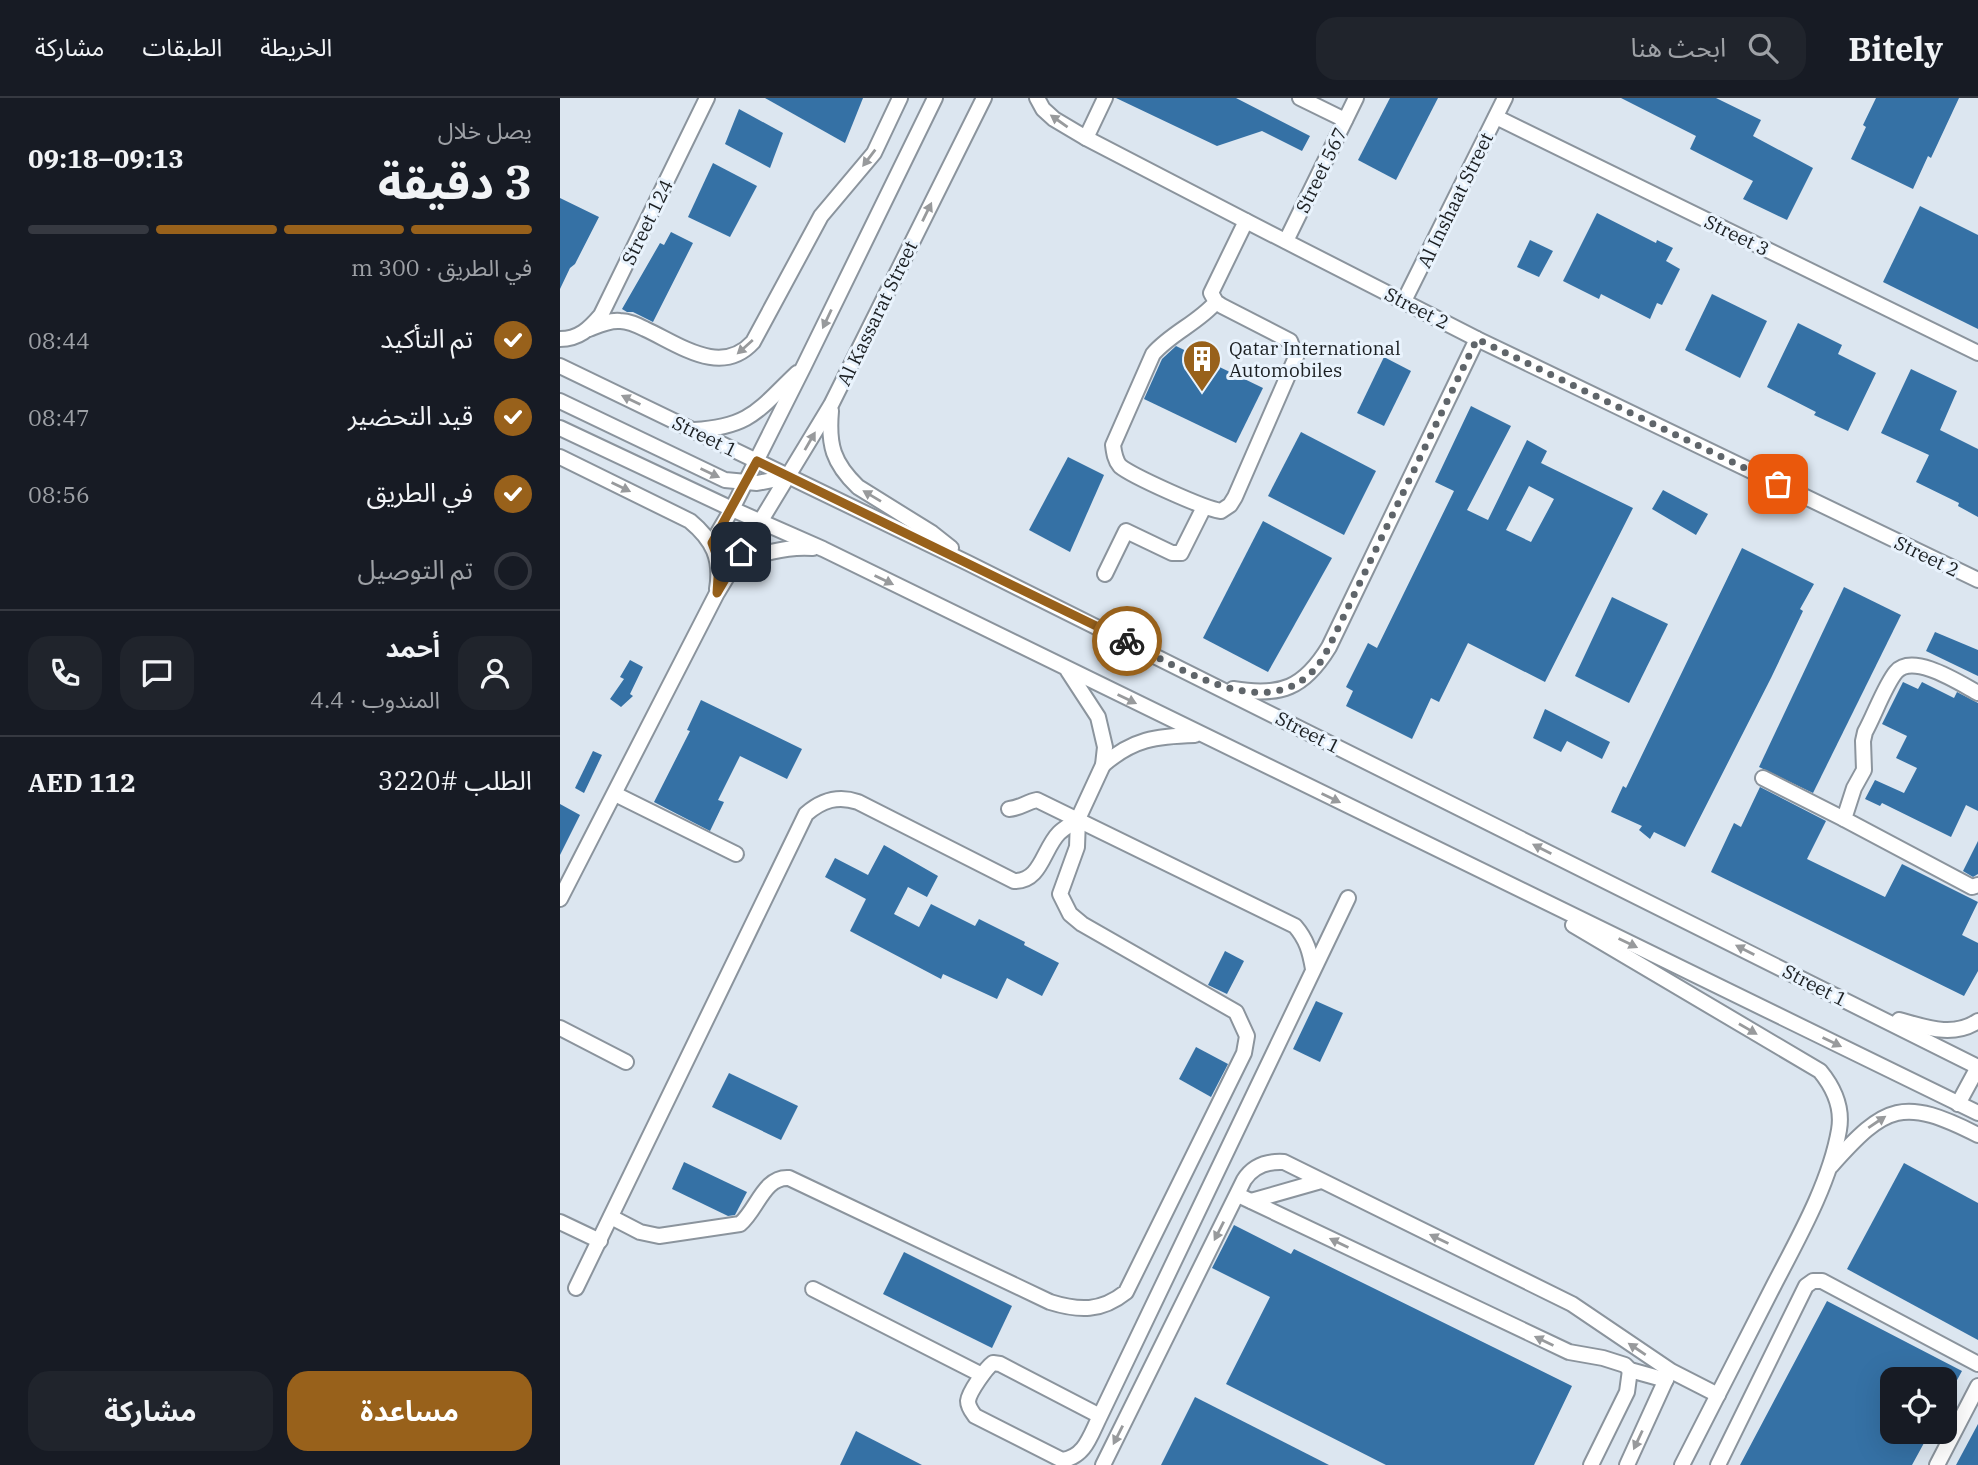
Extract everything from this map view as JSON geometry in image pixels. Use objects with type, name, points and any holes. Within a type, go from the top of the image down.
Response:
[{"type":"street","name":"Street 124","points":[[583,333],[601,315],[708,98]]},
{"type":"street","points":[[560,339],[609,322],[626,321],[709,358],[729,358],[746,349],[753,342],[821,216],[874,153],[900,98]]},
{"type":"street","points":[[712,543],[746,483],[935,98]]},
{"type":"street","name":"Al Kassarat Street","points":[[759,521],[831,405],[984,98]]},
{"type":"street","points":[[1037,98],[1043,109],[1054,119],[1086,138],[1105,98]]},
{"type":"street","points":[[1300,98],[1345,120]]},
{"type":"street","name":"Street 567","points":[[1286,241],[1356,98]]},
{"type":"street","name":"Al Inshaat Street","points":[[1404,301],[1505,98]]},
{"type":"street","name":"Street 3","points":[[1496,117],[1978,353]]},
{"type":"street","name":"Street 2","points":[[1086,138],[1477,339],[1978,580]]},
{"type":"street","points":[[1216,302],[1198,320],[1163,343],[1153,354],[1113,445],[1120,466],[1204,507],[1221,510],[1230,505],[1296,357],[1290,341],[1216,302],[1211,293],[1246,221]]},
{"type":"street","points":[[1217,686],[1252,692],[1271,691],[1300,681],[1319,664],[1477,339]]},
{"type":"street","name":"Street 1","points":[[560,366],[1217,686],[1978,1067]]},
{"type":"street","points":[[693,430],[717,429],[743,421],[804,366]]},
{"type":"street","points":[[560,401],[717,477],[746,483],[768,482],[788,477]]},
{"type":"street","points":[[831,405],[829,433],[832,450],[848,478],[932,533],[968,563]]},
{"type":"street","points":[[560,428],[823,550],[1978,1113]]},
{"type":"street","points":[[560,457],[690,520],[712,543],[719,562],[717,593]]},
{"type":"street","points":[[1105,573],[1126,531],[1171,553],[1181,553],[1204,507]]},
{"type":"street","points":[[560,899],[717,593],[759,521]]},
{"type":"street","points":[[733,566],[768,552],[804,548],[823,550]]},
{"type":"street","points":[[1844,819],[1854,788],[1864,770],[1865,732],[1896,671],[1909,666],[1932,669],[1978,693]]},
{"type":"street","points":[[611,1217],[640,1232],[659,1236],[740,1224],[748,1218],[771,1182],[779,1177],[789,1178],[1050,1302],[1069,1308],[1091,1308],[1112,1303],[1126,1292],[1244,1053],[1247,1036],[1236,1012],[1082,925],[1070,914],[1060,894],[1077,847],[1078,819],[1103,765],[1105,747],[1098,717],[1066,669]]},
{"type":"street","points":[[1103,765],[1116,753],[1146,739],[1199,735]]},
{"type":"street","points":[[1763,778],[1972,887],[1978,885]]},
{"type":"street","points":[[615,793],[736,854]]},
{"type":"street","points":[[576,1288],[806,814],[829,799],[845,797],[1014,881],[1024,881],[1032,876],[1057,834],[1078,819]]},
{"type":"street","points":[[1009,809],[1037,800],[1295,926],[1310,949],[1313,971]]},
{"type":"street","points":[[1500,881],[1820,1071],[1833,1087],[1839,1108],[1839,1128],[1828,1170],[1797,1241],[1682,1465]]},
{"type":"street","points":[[1100,1416],[1000,1364],[993,1363],[987,1367],[968,1400],[975,1416],[1062,1460],[1072,1459],[1083,1451],[1100,1416],[1348,898]]},
{"type":"street","points":[[1872,1014],[1952,1031],[1966,1028],[1978,1021]]},
{"type":"street","points":[[560,1028],[626,1062]]},
{"type":"street","points":[[1958,1104],[1978,1067]]},
{"type":"street","points":[[1828,1170],[1855,1139],[1873,1124],[1885,1116],[1897,1113],[1911,1110],[1925,1112],[1950,1120],[1978,1135]]},
{"type":"street","points":[[1102,1465],[1244,1198],[1248,1174],[1268,1163],[1284,1163],[1572,1304],[1668,1376]]},
{"type":"street","points":[[1244,1198],[1321,1181]]},
{"type":"street","points":[[1244,1198],[1569,1352],[1603,1358],[1625,1365],[1630,1370],[1668,1376],[1718,1395]]},
{"type":"street","points":[[560,1222],[600,1241]]},
{"type":"street","points":[[1718,1465],[1805,1286],[1813,1281],[1822,1281],[1978,1364]]},
{"type":"street","points":[[813,1289],[982,1375]]},
{"type":"street","points":[[1591,1465],[1627,1392],[1630,1370]]},
{"type":"street","points":[[1627,1465],[1668,1376]]},
{"type":"street","points":[[1937,1465],[1978,1386]]},
{"type":"building","points":[[765,98],[863,98],[845,143]]},
{"type":"building","points":[[1116,98],[1236,98],[1310,136],[1302,151],[1262,131],[1217,146]]},
{"type":"building","points":[[1390,98],[1438,98],[1396,180],[1358,160]]},
{"type":"building","points":[[1621,98],[1716,98],[1761,120],[1753,136],[1813,168],[1787,220],[1743,199],[1753,181],[1690,149],[1696,136]]},
{"type":"building","points":[[1876,98],[1959,98],[1913,189],[1851,159]]},
{"type":"building","points":[[739,109],[783,133],[770,168],[725,144]]},
{"type":"building","points":[[713,163],[757,186],[730,237],[688,217]]},
{"type":"building","points":[[560,198],[599,217],[560,289]]},
{"type":"building","points":[[1920,206],[1978,235],[1978,329],[1883,282]]},
{"type":"building","points":[[1597,213],[1656,243],[1657,240],[1673,248],[1666,261],[1680,269],[1662,305],[1657,303],[1650,319],[1601,294],[1599,299],[1563,281]]},
{"type":"building","points":[[671,232],[693,243],[653,322],[622,309],[660,243],[664,245]]},
{"type":"building","points":[[1530,240],[1553,251],[1539,277],[1517,267]]},
{"type":"building","points":[[1712,294],[1767,321],[1740,378],[1685,350]]},
{"type":"building","points":[[1798,323],[1842,345],[1838,354],[1876,373],[1848,431],[1814,415],[1816,412],[1767,387]]},
{"type":"building","name":"Qatar International Automobiles","points":[[1176,346],[1263,388],[1236,443],[1144,399],[1162,359]]},
{"type":"building","points":[[1384,357],[1411,371],[1384,426],[1357,413]]},
{"type":"building","points":[[1911,369],[1957,391],[1940,430],[1978,449],[1978,517],[1958,506],[1959,503],[1916,482],[1929,455],[1881,433]]},
{"type":"building","points":[[1471,406],[1511,426],[1467,510],[1488,520],[1527,440],[1547,451],[1541,463],[1633,508],[1545,682],[1468,643],[1439,702],[1431,698],[1412,739],[1346,706],[1353,691],[1346,687],[1368,643],[1377,648],[1454,491],[1435,482]],"holes":[[[1529,486],[1554,499],[1531,542],[1506,530]]]},
{"type":"building","points":[[1301,432],[1376,471],[1344,535],[1268,496]]},
{"type":"building","points":[[1068,457],[1104,475],[1070,552],[1029,530]]},
{"type":"building","points":[[1663,490],[1708,514],[1696,535],[1652,509]]},
{"type":"building","points":[[1263,521],[1332,558],[1268,672],[1203,638]]},
{"type":"building","points":[[1742,548],[1814,584],[1800,609],[1803,611],[1771,678],[1685,847],[1654,832],[1650,839],[1639,830],[1642,826],[1611,812],[1623,786],[1626,788]]},
{"type":"building","points":[[1844,587],[1901,615],[1813,793],[1759,767]]},
{"type":"building","points":[[1612,597],[1668,624],[1629,703],[1575,676]]},
{"type":"building","points":[[1935,632],[1978,650],[1978,676],[1926,651]]},
{"type":"building","points":[[630,660],[643,667],[630,694],[633,696],[621,707],[610,699],[624,679],[620,677]]},
{"type":"building","points":[[1903,682],[1918,689],[1922,682],[1954,698],[1957,692],[1978,703],[1978,811],[1966,805],[1951,837],[1882,803],[1880,806],[1865,799],[1875,780],[1904,793],[1917,768],[1896,758],[1907,736],[1882,724]]},
{"type":"building","points":[[701,700],[802,749],[787,779],[740,756],[718,800],[724,802],[710,831],[654,802],[690,731],[687,730]]},
{"type":"building","points":[[1545,709],[1610,742],[1602,759],[1567,741],[1561,752],[1533,738]]},
{"type":"building","points":[[593,751],[602,755],[584,793],[575,788]]},
{"type":"building","points":[[1760,787],[1826,821],[1807,859],[1885,897],[1902,864],[1978,902],[1962,935],[1978,943],[1978,971],[1964,996],[1711,872],[1734,823],[1741,827]]},
{"type":"building","points":[[560,804],[580,815],[560,855]]},
{"type":"building","points":[[1978,841],[1978,874],[1973,877],[1963,871]]},
{"type":"building","points":[[884,845],[938,876],[927,897],[908,887],[894,914],[919,927],[931,904],[975,926],[979,919],[1025,942],[1024,945],[1059,963],[1042,996],[1007,978],[997,999],[943,974],[941,979],[850,931],[866,899],[825,877],[835,858],[868,875]]},
{"type":"building","points":[[1225,951],[1244,961],[1227,994],[1208,985]]},
{"type":"building","points":[[1316,1001],[1343,1013],[1320,1062],[1293,1049]]},
{"type":"building","points":[[1196,1047],[1228,1064],[1211,1097],[1179,1079]]},
{"type":"building","points":[[729,1073],[798,1106],[781,1140],[712,1107]]},
{"type":"building","points":[[684,1162],[747,1192],[735,1215],[728,1216],[672,1189]]},
{"type":"building","points":[[1904,1163],[1978,1203],[1978,1340],[1847,1269]]},
{"type":"building","points":[[1234,1225],[1291,1254],[1294,1249],[1572,1386],[1534,1465],[1386,1465],[1226,1384],[1270,1297],[1212,1268]]},
{"type":"building","points":[[904,1252],[1012,1306],[992,1348],[883,1294]]},
{"type":"building","points":[[1827,1301],[1954,1367],[1880,1367],[1880,1444],[1923,1444],[1912,1465],[1740,1465]]},
{"type":"building","points":[[1195,1397],[1329,1465],[1161,1465]]},
{"type":"building","points":[[1978,1424],[1978,1465],[1956,1465]]},
{"type":"building","points":[[856,1431],[922,1465],[840,1465]]},
{"type":"way so far","points":[[1127,641],[1217,686],[1252,692],[1271,691],[1288,687],[1311,674],[1329,647],[1477,339],[1778,484]]},
{"type":"place","name":"Qatar International Automobiles","points":[[1202,393]]},
{"type":"route","points":[[741,552],[717,593],[719,562],[712,543],[757,461],[1127,641]]}]
